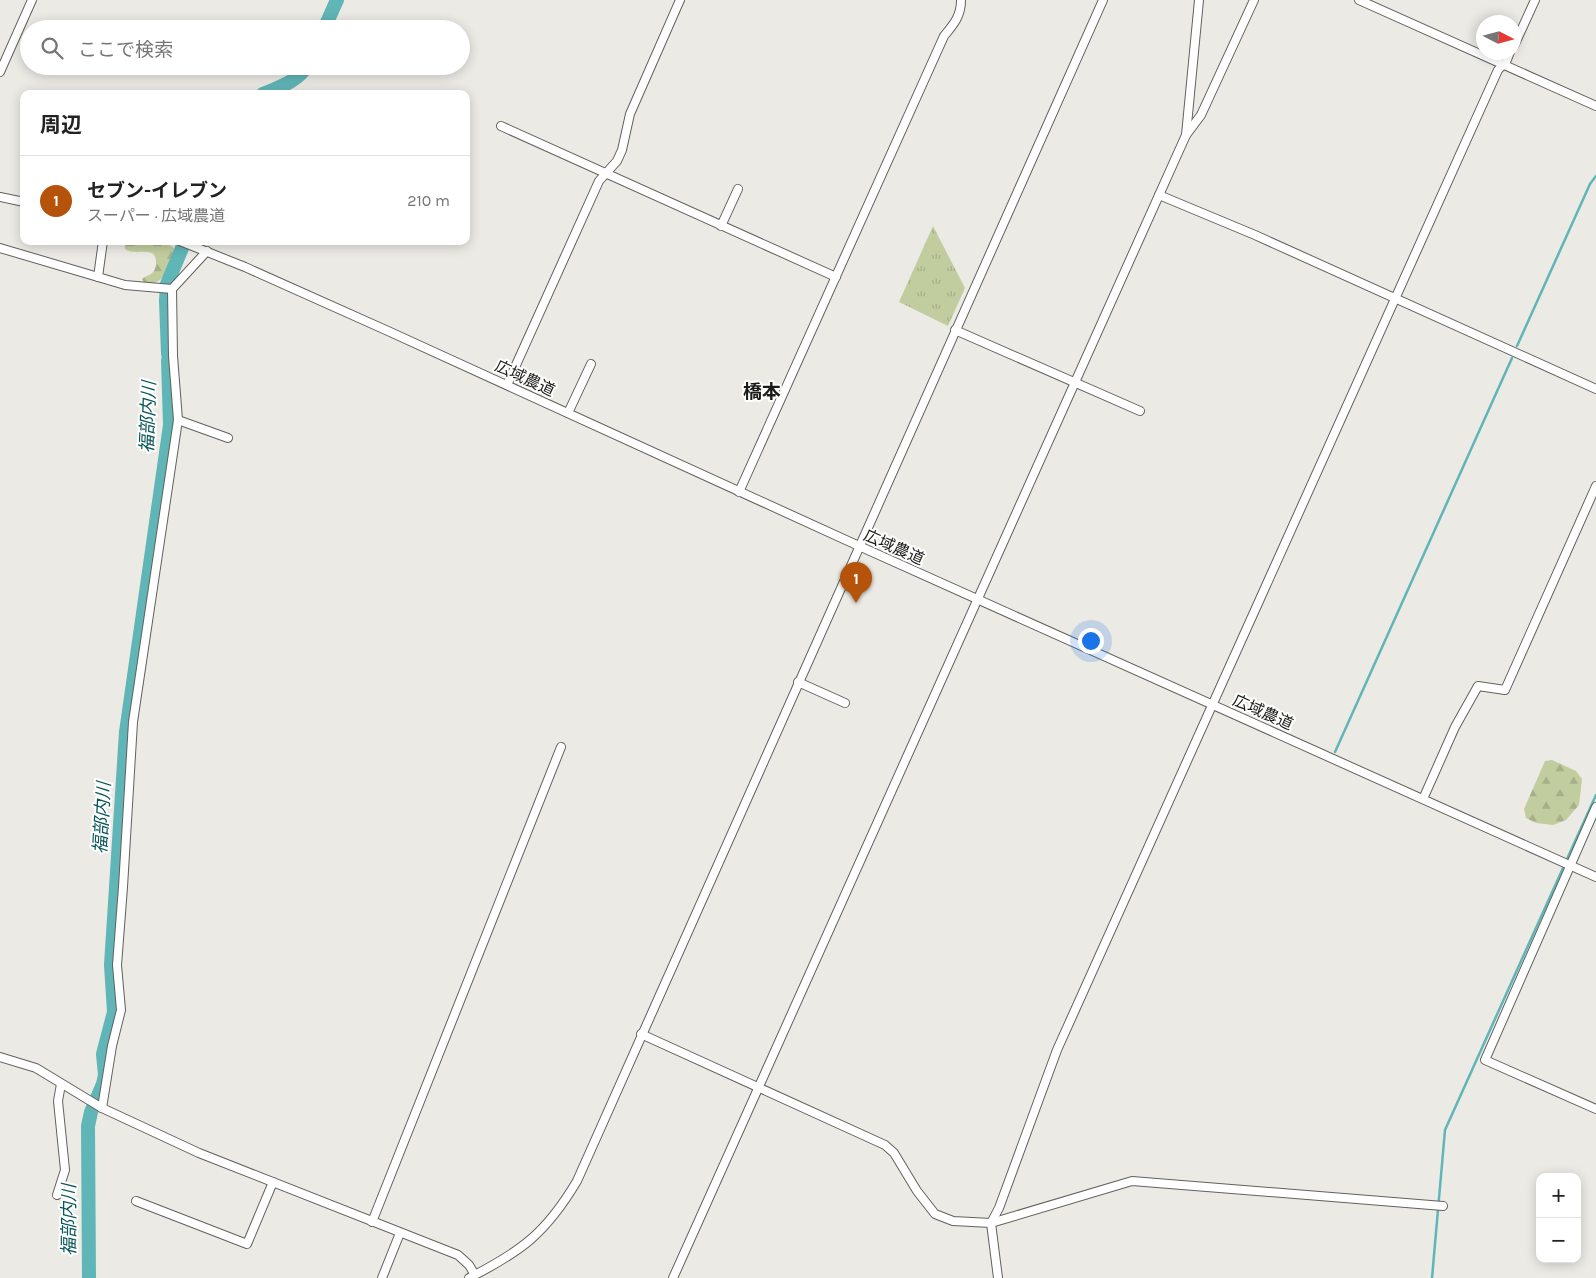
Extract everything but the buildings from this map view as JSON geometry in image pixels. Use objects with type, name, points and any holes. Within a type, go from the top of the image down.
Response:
[{"type":"street","points":[[23,20],[32,0]]},
{"type":"street","points":[[507,385],[599,181],[617,161],[622,150],[630,114],[680,0]]},
{"type":"street","points":[[739,492],[944,36],[957,20],[961,10],[961,0]]},
{"type":"street","points":[[0,1057],[36,1068],[100,1106],[199,1153],[458,1255],[469,1265],[472,1276],[514,1253],[549,1222],[562,1205],[576,1181],[1103,0]]},
{"type":"street","points":[[1186,135],[1199,0]]},
{"type":"street","points":[[673,1278],[1186,135],[1201,115],[1254,0]]},
{"type":"street","points":[[1359,0],[1596,106]]},
{"type":"street","points":[[1521,30],[1534,0]]},
{"type":"street","points":[[0,72],[20,27]]},
{"type":"street","points":[[998,1278],[991,1224],[999,1208],[1057,1050],[1498,70],[1506,60]]},
{"type":"street","points":[[501,126],[836,277]]},
{"type":"street","points":[[721,226],[738,189]]},
{"type":"street","points":[[1159,195],[1255,235],[1596,389]]},
{"type":"street","points":[[0,197],[20,201]]},
{"type":"street","points":[[98,277],[102,245]]},
{"type":"street","name":"広域農道","points":[[192,245],[507,385],[739,492],[1596,877]]},
{"type":"street","points":[[0,248],[125,285],[168,289],[207,251]]},
{"type":"street","points":[[100,1106],[121,1010],[117,965],[133,722],[178,420],[168,289]]},
{"type":"street","points":[[955,330],[1140,411]]},
{"type":"street","points":[[568,413],[591,364]]},
{"type":"street","points":[[178,420],[228,438]]},
{"type":"street","points":[[1423,800],[1455,727],[1478,686],[1505,690],[1596,486]]},
{"type":"street","points":[[798,682],[845,703]]},
{"type":"street","points":[[372,1222],[561,747]]},
{"type":"street","points":[[1596,807],[1484,1060],[1596,1109]]},
{"type":"street","points":[[641,1034],[885,1145],[894,1153],[916,1191],[934,1214],[953,1221],[991,1224],[1132,1181],[1442,1206]]},
{"type":"street","points":[[56,1196],[65,1170],[58,1101],[61,1084]]},
{"type":"street","points":[[136,1201],[247,1244],[273,1182]]},
{"type":"street","points":[[382,1278],[400,1233]]},
{"type":"green space","points":[[933,226],[965,288],[948,326],[899,302]]},
{"type":"green space","points":[[124,245],[170,245],[174,248],[174,254],[170,267],[163,278],[152,284],[145,284],[142,279],[151,274],[155,268],[156,264],[153,253],[134,252],[125,249]]},
{"type":"green space","points":[[1552,760],[1576,771],[1582,779],[1579,805],[1566,820],[1553,825],[1536,823],[1526,818],[1524,809],[1545,761]]},
{"type":"waterway","name":"福部内川","points":[[328,20],[337,0]]},
{"type":"waterway","name":"福部内川","points":[[272,90],[299,75]]},
{"type":"waterway","points":[[1517,346],[1590,184],[1596,176]]},
{"type":"waterway","name":"福部内川","points":[[168,354],[167,284],[183,245]]},
{"type":"waterway","points":[[1335,752],[1512,358]]},
{"type":"waterway","name":"福部内川","points":[[89,1278],[88,1126],[91,1112],[103,1084],[105,1075],[103,1054],[114,1012],[111,965],[126,732],[170,425],[168,360]]},
{"type":"waterway","points":[[1567,859],[1596,795]]},
{"type":"waterway","points":[[1432,1278],[1445,1130],[1563,868]]},
{"type":"place","name":"セブン-イレブン","points":[[856,603]]},
{"type":"district","name":"橋本","points":[[762,392]]}]
